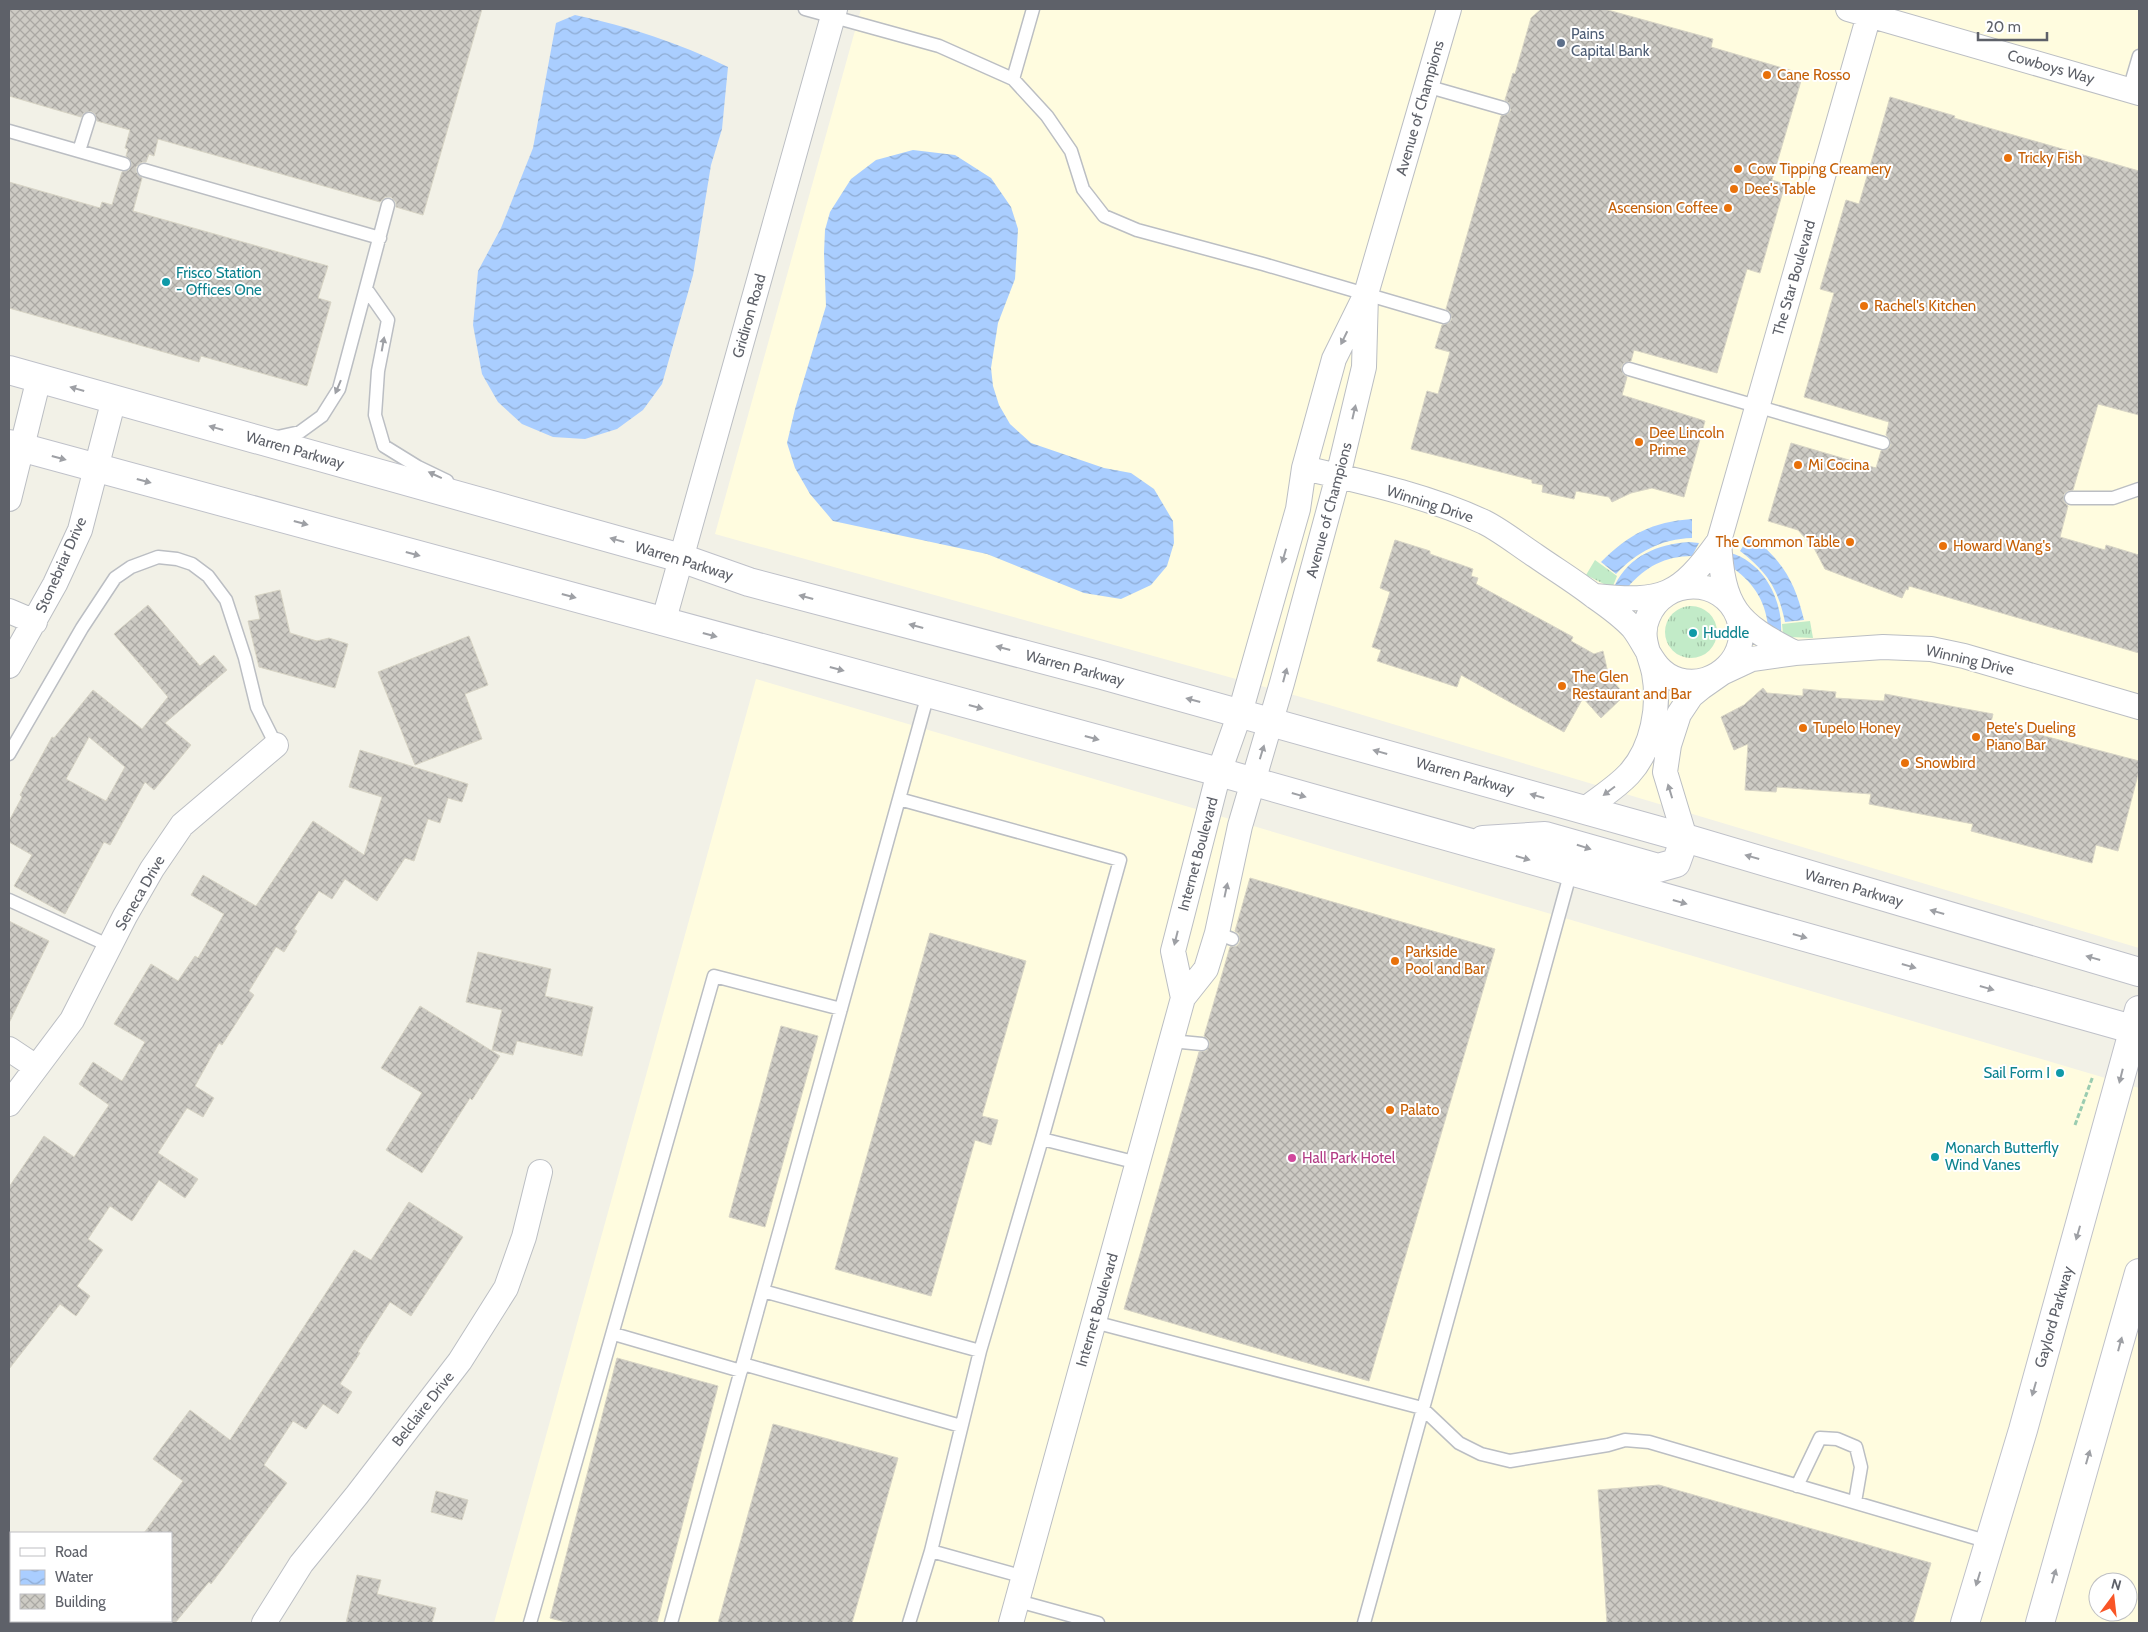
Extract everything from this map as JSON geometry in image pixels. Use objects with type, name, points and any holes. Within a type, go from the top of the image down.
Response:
[{"type":"main road","name":"Warren Parkway","points":[[9,370],[681,558],[749,582],[1083,670],[1685,838],[2139,972]]},
{"type":"main road","points":[[15,446],[1219,772],[1571,871],[2137,1023]]},
{"type":"main road","points":[[1467,842],[1545,836],[1658,868],[1676,862],[1685,838]]},
{"type":"main road","name":"Gaylord Parkway","points":[[1965,1623],[2137,1023]]},
{"type":"main road","points":[[2040,1623],[2139,1273]]},
{"type":"street","name":"Avenue of Champions","points":[[1240,713],[1298,510],[1304,468],[1334,359],[1366,294],[1448,9]]},
{"type":"street","name":"Cowboys Way","points":[[1859,12],[2134,91]]},
{"type":"street","name":"The Star Boulevard","points":[[1671,591],[1695,573],[1719,541],[1758,406],[1859,12]]},
{"type":"street","name":"Gridiron Road","points":[[663,623],[834,13]]},
{"type":"street","name":"Avenue of Champions","points":[[1271,722],[1338,476],[1364,367],[1366,294]]},
{"type":"street","points":[[9,500],[15,446],[39,378]]},
{"type":"street","name":"Stonebriar Drive","points":[[9,666],[34,622],[80,530],[114,399]]},
{"type":"street","name":"Winning Drive","points":[[1304,468],[1419,498],[1485,523],[1595,596],[1629,625],[1648,654]]},
{"type":"street","name":"The Star Boulevard","points":[[1719,541],[1722,577],[1734,609]]},
{"type":"street","points":[[1685,838],[1665,772],[1669,746],[1664,725],[1657,710],[1654,673],[1644,638],[1646,622],[1653,607],[1671,591],[1688,586],[1706,588],[1722,596],[1747,625],[1756,632],[1796,654]]},
{"type":"street","name":"Winning Drive","points":[[1595,596],[1635,600],[1671,591]]},
{"type":"street","points":[[1584,810],[1630,773],[1664,725],[1679,714],[1691,696],[1722,673],[1733,662],[1739,647],[1741,632],[1734,609]]},
{"type":"street","points":[[9,611],[34,622]]},
{"type":"street","name":"Winning Drive","points":[[1722,673],[1752,659],[1883,647],[1931,649],[1964,656],[2139,706]]},
{"type":"street","points":[[1648,654],[1665,674],[1681,680],[1698,682],[1722,673]]},
{"type":"street","name":"Internet Boulevard","points":[[1183,998],[1173,951],[1219,772],[1240,713]]},
{"type":"street","name":"Internet Boulevard","points":[[1011,1623],[1183,998],[1206,969],[1225,936],[1240,826],[1271,722]]},
{"type":"street","name":"Seneca Drive","points":[[10,1100],[72,1020],[152,869],[182,825],[276,746]]},
{"type":"street","points":[[9,1049],[36,1067]]},
{"type":"street","name":"Belclaire Drive","points":[[264,1623],[301,1564],[357,1495],[460,1361],[506,1288],[524,1237],[540,1172]]},
{"type":"lane","points":[[805,9],[834,13],[939,46],[1013,79],[1047,116],[1057,130],[1070,151],[1083,189],[1104,216],[1136,230],[1444,317]]},
{"type":"lane","points":[[1013,79],[1033,9]]},
{"type":"lane","points":[[2134,91],[2139,56]]},
{"type":"lane","points":[[1426,86],[1503,108]]},
{"type":"lane","points":[[79,151],[89,119]]},
{"type":"lane","points":[[9,131],[124,164]]},
{"type":"lane","points":[[144,170],[380,238]]},
{"type":"lane","points":[[261,440],[300,432],[324,414],[339,389],[367,290],[388,204]]},
{"type":"lane","points":[[367,290],[388,320],[378,371],[375,415],[384,446],[418,467],[511,510]]},
{"type":"lane","points":[[1629,369],[1883,443]]},
{"type":"lane","points":[[2071,498],[2113,498],[2139,489]]},
{"type":"lane","points":[[9,754],[82,628],[115,578],[131,567],[158,557],[177,559],[192,564],[208,576],[226,600],[257,707],[276,746]]},
{"type":"lane","points":[[671,1623],[928,694]]},
{"type":"lane","points":[[899,799],[1120,860],[1042,1139],[980,1350],[931,1551],[909,1623]]},
{"type":"lane","points":[[1364,1623],[1571,871]]},
{"type":"lane","points":[[9,900],[110,946]]},
{"type":"lane","points":[[530,1623],[614,1334],[714,976],[841,1009]]},
{"type":"lane","points":[[1171,1041],[1202,1044]]},
{"type":"lane","points":[[1042,1139],[1138,1163]]},
{"type":"lane","points":[[763,1291],[980,1350]]},
{"type":"lane","points":[[1094,1322],[1422,1408],[1459,1443],[1481,1454],[1510,1461],[1608,1445],[1626,1440],[1649,1442],[1989,1542]]},
{"type":"lane","points":[[614,1334],[961,1426]]},
{"type":"lane","points":[[1797,1486],[1820,1438],[1837,1439],[1856,1447],[1861,1467],[1855,1502]]},
{"type":"lane","points":[[931,1551],[1024,1577]]},
{"type":"lane","points":[[1018,1600],[1098,1623]]},
{"type":"path","points":[[2075,1125],[2095,1070]]},
{"type":"shaded area","points":[[861,9],[2139,9],[2139,948],[1326,704],[715,534]]},
{"type":"shaded area","points":[[756,679],[2139,1088],[2139,1623],[494,1623]]},
{"type":"green space","points":[[1595,560],[1617,576],[1613,586],[1606,585],[1586,575]]},
{"type":"green space","points":[[1686,606],[1696,606],[1706,610],[1713,617],[1717,632],[1713,647],[1706,654],[1696,658],[1686,658],[1676,654],[1669,647],[1665,637],[1665,627],[1669,617],[1676,610]]},
{"type":"green space","points":[[1810,621],[1813,638],[1790,637],[1783,634],[1782,624]]},
{"type":"water","points":[[575,15],[653,36],[691,50],[728,67],[722,129],[711,165],[693,275],[662,384],[643,410],[617,429],[585,439],[553,437],[522,424],[498,402],[482,374],[473,325],[478,271],[501,228],[533,148],[556,23]]},
{"type":"water","points":[[913,150],[955,155],[991,178],[1011,207],[1018,229],[1015,279],[998,323],[991,368],[993,386],[999,405],[1010,424],[1031,443],[1104,468],[1131,473],[1154,489],[1173,521],[1174,543],[1167,566],[1151,585],[1121,599],[1084,593],[987,554],[833,521],[810,494],[795,468],[787,443],[795,409],[826,306],[824,253],[825,230],[830,212],[851,179],[876,160]]},
{"type":"water","points":[[1692,519],[1692,538],[1670,541],[1650,548],[1632,559],[1616,574],[1601,562],[1621,544],[1642,531],[1665,523]]},
{"type":"water","points":[[1750,535],[1771,553],[1786,572],[1796,594],[1804,620],[1785,622],[1779,600],[1770,582],[1757,566],[1740,551]]},
{"type":"water","points":[[1689,542],[1699,543],[1692,556],[1673,558],[1656,564],[1641,574],[1628,587],[1615,585],[1628,566],[1646,553],[1666,545]]},
{"type":"water","points":[[1731,553],[1753,565],[1769,584],[1779,608],[1781,633],[1768,626],[1764,607],[1751,584],[1730,566]]},
{"type":"building","points":[[9,9],[482,9],[423,215],[396,207],[396,202],[391,197],[385,197],[380,202],[158,139],[154,156],[149,154],[146,162],[142,162],[136,167],[136,172],[142,178],[133,211],[328,266],[318,298],[331,302],[307,386],[201,356],[199,362],[9,308],[9,182],[100,208],[102,202],[112,205],[122,172],[129,170],[132,163],[126,156],[128,149],[125,148],[130,130],[97,121],[95,114],[91,111],[84,113],[81,117],[9,96]]},
{"type":"building","points":[[1541,9],[1604,9],[1713,39],[1711,47],[1803,74],[1772,180],[1785,184],[1760,273],[1747,269],[1717,373],[1634,350],[1631,361],[1624,363],[1621,367],[1623,374],[1627,377],[1622,395],[1705,421],[1684,497],[1652,488],[1631,493],[1612,502],[1609,497],[1576,491],[1574,499],[1542,492],[1543,485],[1532,483],[1532,480],[1411,449],[1427,391],[1438,394],[1450,352],[1435,348],[1442,325],[1449,323],[1452,319],[1450,312],[1446,309],[1501,116],[1508,114],[1511,110],[1509,103],[1505,100],[1513,73],[1515,74],[1531,18]]},
{"type":"building","points":[[1890,97],[1955,116],[1954,118],[2139,171],[2139,415],[2098,404],[2073,490],[2067,491],[2064,494],[2064,502],[2068,506],[2060,537],[2105,550],[2106,545],[2139,555],[2139,653],[1909,586],[1902,598],[1825,569],[1814,548],[1798,530],[1768,521],[1791,443],[1876,468],[1881,451],[1888,449],[1891,445],[1886,435],[1889,422],[1804,397],[1834,293],[1820,289],[1846,200],[1859,204]]},
{"type":"building","points":[[1395,540],[1430,551],[1430,554],[1473,569],[1471,576],[1478,578],[1476,584],[1573,637],[1571,641],[1594,654],[1603,651],[1608,673],[1625,695],[1601,718],[1583,698],[1564,732],[1461,675],[1457,687],[1377,661],[1381,650],[1372,647],[1390,592],[1380,588]]},
{"type":"building","points":[[280,590],[290,633],[317,641],[329,638],[348,644],[335,688],[259,667],[248,621],[260,619],[255,596]]},
{"type":"building","points":[[148,605],[200,666],[214,655],[227,670],[165,723],[191,745],[154,790],[145,782],[110,845],[104,842],[65,914],[14,886],[32,855],[9,842],[9,821],[22,797],[20,795],[52,737],[54,738],[93,690],[142,729],[168,697],[114,634]],"holes":[[[89,737],[125,767],[106,801],[66,779]]]},
{"type":"building","points":[[469,636],[488,685],[465,694],[482,739],[415,765],[378,672]]},
{"type":"building","points":[[1763,688],[1767,693],[1803,696],[1803,689],[1836,692],[1835,698],[1884,701],[1885,694],[1993,714],[1991,722],[2139,761],[2139,771],[2118,851],[2096,845],[2092,863],[1971,831],[1973,824],[1869,804],[1871,794],[1777,787],[1776,792],[1745,790],[1748,744],[1734,750],[1721,717],[1744,705]]},
{"type":"building","points":[[360,750],[468,784],[462,802],[448,798],[440,823],[428,819],[414,861],[405,858],[377,901],[345,879],[332,899],[319,891],[294,929],[297,931],[284,952],[276,947],[249,991],[254,995],[222,1045],[219,1043],[195,1086],[214,1098],[203,1117],[187,1108],[158,1153],[198,1179],[185,1198],[159,1180],[132,1221],[110,1206],[88,1239],[103,1250],[77,1286],[90,1296],[76,1316],[60,1304],[9,1369],[9,1187],[44,1136],[74,1157],[109,1105],[79,1084],[93,1062],[122,1081],[145,1042],[114,1024],[151,964],[178,981],[195,956],[198,958],[224,914],[191,895],[203,875],[256,906],[313,821],[364,855],[382,797],[349,787]]},
{"type":"building","points":[[1250,878],[1495,949],[1369,1381],[1124,1309],[1199,1052],[1206,1051],[1210,1045],[1209,1040],[1204,1036],[1230,947],[1237,946],[1240,942],[1239,934],[1235,931]]},
{"type":"building","points":[[9,921],[49,941],[9,1023]]},
{"type":"building","points":[[930,933],[1026,961],[982,1116],[998,1120],[991,1145],[975,1140],[931,1296],[835,1269]]},
{"type":"building","points":[[478,952],[551,969],[545,996],[593,1007],[582,1056],[517,1041],[513,1055],[492,1050],[502,1010],[466,1002]]},
{"type":"building","points":[[420,1006],[500,1056],[472,1100],[470,1098],[422,1173],[386,1150],[422,1093],[381,1068]]},
{"type":"building","points":[[781,1026],[818,1036],[765,1227],[729,1217]]},
{"type":"building","points":[[409,1202],[463,1237],[411,1316],[390,1302],[340,1384],[352,1392],[338,1414],[323,1404],[306,1429],[293,1421],[264,1465],[287,1483],[211,1584],[209,1582],[175,1623],[171,1623],[172,1532],[145,1532],[183,1481],[153,1459],[190,1410],[230,1440],[354,1250],[371,1260]]},
{"type":"building","points":[[617,1358],[718,1386],[657,1623],[569,1623],[550,1618]]},
{"type":"building","points":[[773,1424],[898,1458],[852,1623],[718,1623]]},
{"type":"building","points":[[1659,1485],[1931,1563],[1913,1623],[1607,1623],[1598,1490]]},
{"type":"building","points":[[436,1491],[468,1500],[462,1520],[431,1512]]},
{"type":"building","points":[[357,1575],[381,1580],[377,1594],[436,1608],[432,1623],[346,1623]]},
{"type":"place","name":"Pains Capital Bank","points":[[1561,43]]},
{"type":"place","name":"Cane Rosso","points":[[1767,75]]},
{"type":"place","name":"Tricky Fish","points":[[2008,158]]},
{"type":"place","name":"Cow Tipping Creamery","points":[[1738,169]]},
{"type":"place","name":"Dee's Table","points":[[1734,189]]},
{"type":"place","name":"Ascension Coffee","points":[[1728,208]]},
{"type":"place","name":"Frisco Station - Offices One","points":[[166,282]]},
{"type":"place","name":"Rachel's Kitchen","points":[[1864,306]]},
{"type":"place","name":"Dee Lincoln Prime","points":[[1639,442]]},
{"type":"place","name":"Mi Cocina","points":[[1798,465]]},
{"type":"place","name":"The Common Table","points":[[1850,542]]},
{"type":"place","name":"Howard Wang's","points":[[1943,546]]},
{"type":"place","name":"Huddle","points":[[1693,633]]},
{"type":"place","name":"The Glen Restaurant and Bar","points":[[1562,686]]},
{"type":"place","name":"Tupelo Honey","points":[[1803,728]]},
{"type":"place","name":"Pete's Dueling Piano Bar","points":[[1976,737]]},
{"type":"place","name":"Snowbird","points":[[1905,763]]},
{"type":"place","name":"Parkside Pool and Bar","points":[[1395,961]]},
{"type":"place","name":"Sail Form I","points":[[2060,1073]]},
{"type":"place","name":"Palato","points":[[1390,1110]]},
{"type":"place","name":"Monarch Butterfly Wind Vanes","points":[[1935,1157]]},
{"type":"place","name":"Hall Park Hotel","points":[[1292,1158]]}]
